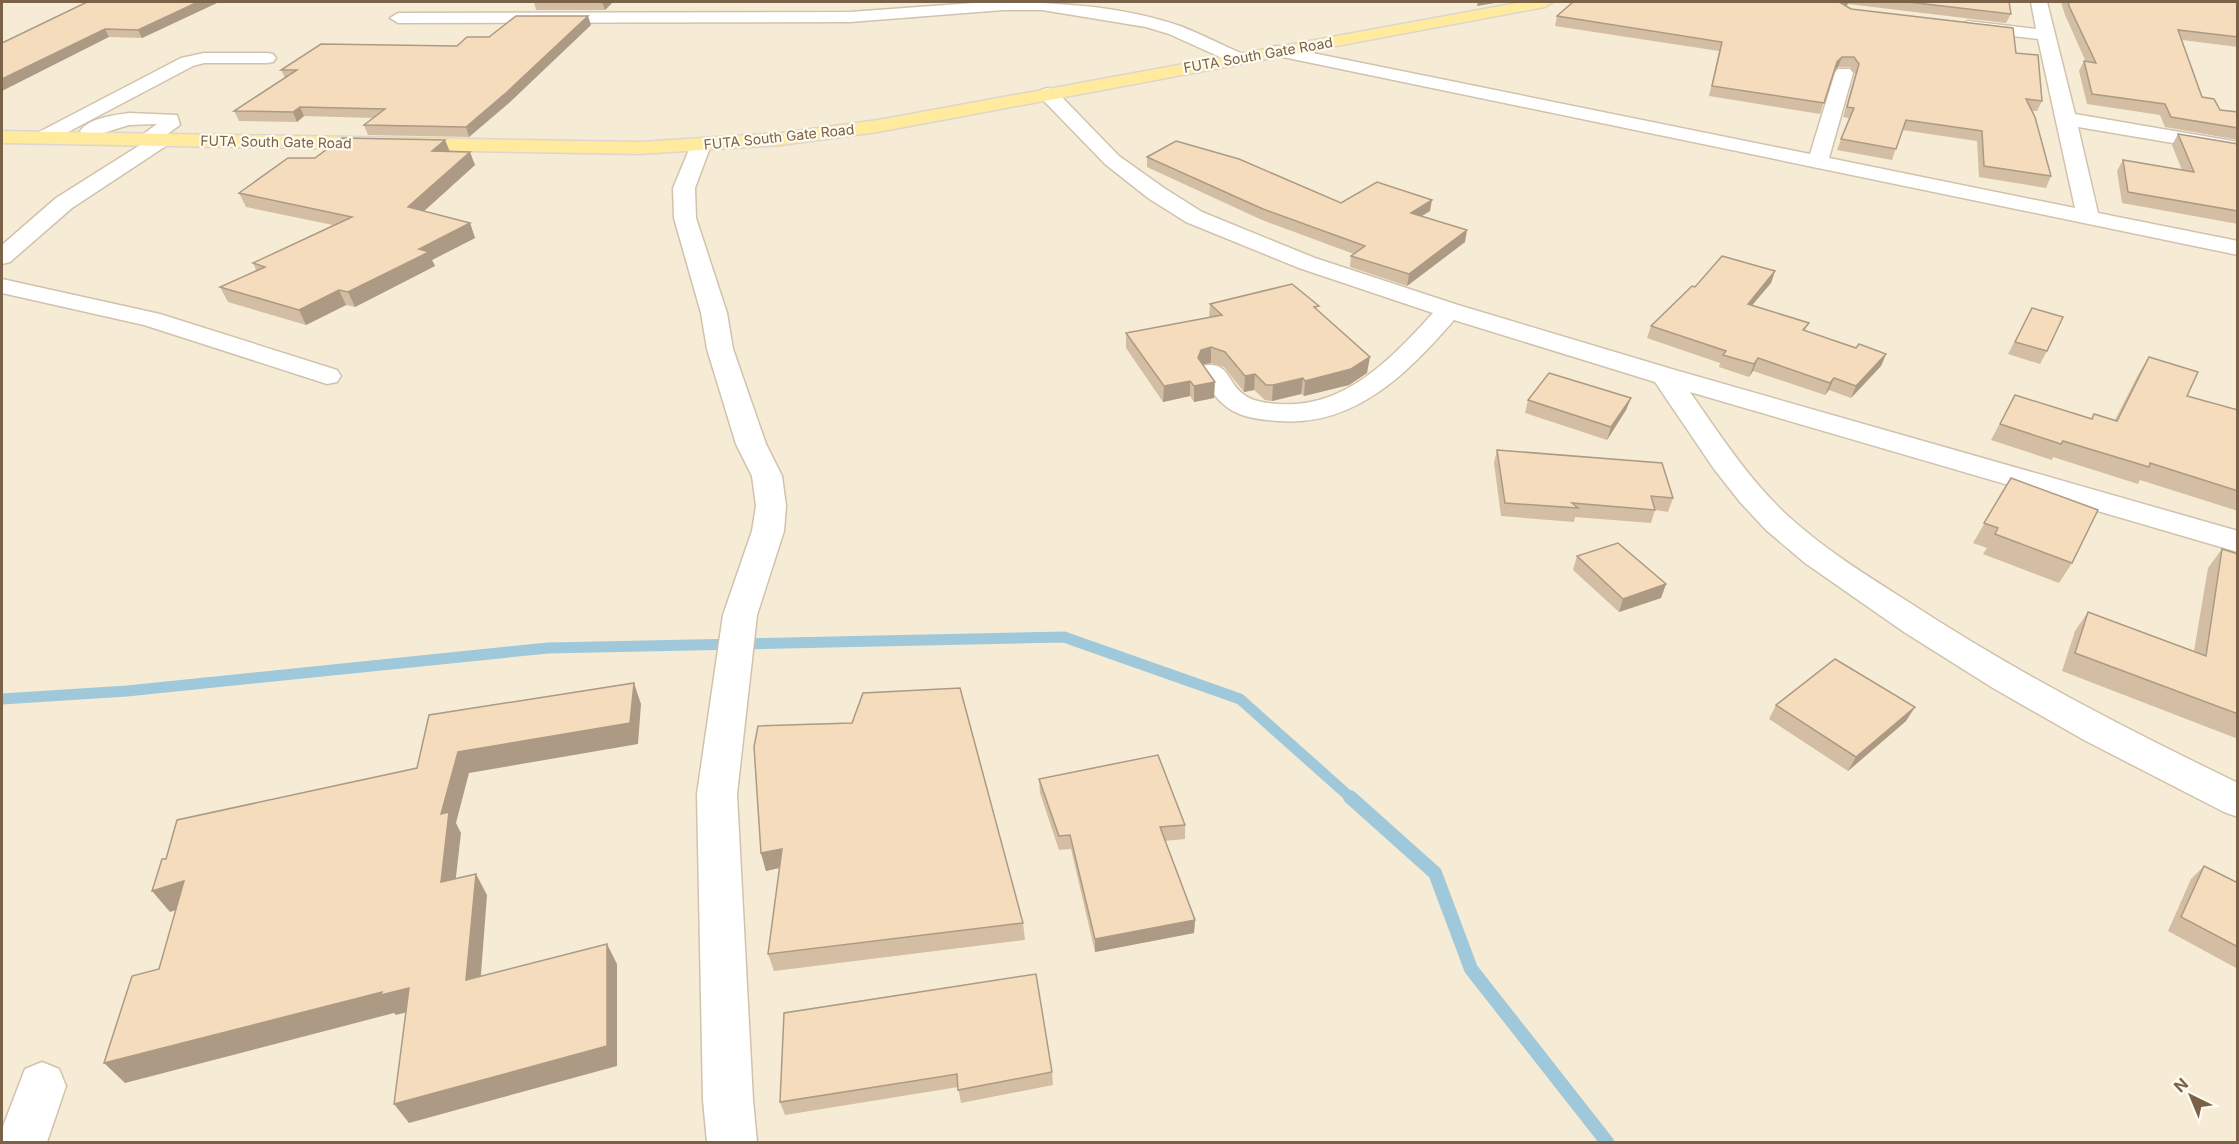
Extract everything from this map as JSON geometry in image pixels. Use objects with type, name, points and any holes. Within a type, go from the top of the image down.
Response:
[{"type":"main road","name":"FUTA South Gate Road","points":[[2,136],[558,148],[640,148],[781,139],[878,126],[1545,2]]},
{"type":"street","points":[[2039,2],[2045,35],[2068,119],[2088,217]]},
{"type":"street","points":[[398,18],[838,18],[1042,3],[1148,22],[1195,38],[1237,58]]},
{"type":"street","points":[[1952,24],[2045,35]]},
{"type":"street","points":[[1278,51],[2238,248]]},
{"type":"street","points":[[44,137],[187,62],[204,58],[267,58]]},
{"type":"street","points":[[1818,162],[1844,73]]},
{"type":"street","points":[[1048,94],[1112,160],[1156,193],[1194,217],[1307,263],[1449,310],[1665,376],[2238,542]]},
{"type":"street","points":[[2,257],[64,203],[154,140],[170,125],[170,118],[117,119],[76,138]]},
{"type":"street","points":[[2068,119],[2238,148]]},
{"type":"street","points":[[701,145],[684,188],[685,218],[714,313],[720,349],[751,444],[767,476],[771,506],[768,531],[740,615],[717,794],[728,1100],[732,1143]]},
{"type":"street","points":[[2,286],[151,319],[327,376]]},
{"type":"street","points":[[1212,372],[1234,401],[1251,408],[1277,414],[1315,412],[1332,407],[1367,390],[1407,358],[1449,310]]},
{"type":"street","points":[[1665,376],[1731,469],[1765,512],[1818,557],[1904,616],[2018,687],[2238,801]]},
{"type":"street","points":[[22,1143],[42,1086]]},
{"type":"shaded area","points":[[2,2],[2237,2],[2237,1142],[2,1142]]},
{"type":"building","points":[[87,2],[198,2],[138,30],[105,29],[2,79],[2,43]]},
{"type":"building","points":[[1573,2],[1843,2],[1841,3],[1851,9],[2013,28],[2016,53],[2038,55],[2042,101],[2026,99],[2035,117],[2051,176],[1984,166],[1982,131],[1906,120],[1896,149],[1841,139],[1854,108],[1847,107],[1859,64],[1854,57],[1842,57],[1837,62],[1824,103],[1712,86],[1722,42],[1557,16]]},
{"type":"building","points":[[1908,2],[2009,2],[2011,14]]},
{"type":"building","points":[[2068,2],[2238,2],[2238,37],[2178,30],[2202,97],[2214,99],[2220,110],[2238,112],[2238,128],[2171,117],[2165,104],[2092,94],[2084,61],[2096,63]]},
{"type":"building","points":[[516,16],[588,16],[466,127],[364,125],[385,109],[300,107],[293,112],[234,111],[297,70],[281,70],[321,44],[457,46],[467,37],[489,37]]},
{"type":"building","points":[[2178,134],[2238,144],[2238,211],[2128,192],[2123,160],[2194,172]]},
{"type":"building","points":[[342,138],[445,140],[432,151],[470,152],[408,207],[470,223],[419,249],[429,252],[348,292],[339,290],[299,310],[220,287],[265,267],[253,263],[352,217],[239,193],[288,158],[315,158]]},
{"type":"building","points":[[1176,141],[1239,159],[1341,203],[1377,182],[1432,200],[1411,213],[1467,230],[1409,274],[1351,256],[1365,246],[1263,209],[1147,157]]},
{"type":"building","points":[[1722,256],[1775,271],[1748,304],[1809,323],[1803,330],[1856,348],[1859,344],[1886,354],[1856,386],[1834,378],[1830,383],[1758,358],[1754,364],[1723,355],[1726,351],[1651,326],[1692,286],[1695,287]]},
{"type":"building","points":[[1292,284],[1319,306],[1314,307],[1370,357],[1351,369],[1305,381],[1303,378],[1266,385],[1255,374],[1245,376],[1225,352],[1211,347],[1201,350],[1198,358],[1215,382],[1194,386],[1190,381],[1164,386],[1126,333],[1222,315],[1210,304]]},
{"type":"building","points":[[2032,308],[2063,317],[2047,351],[2015,342]]},
{"type":"building","points":[[2149,357],[2198,372],[2187,396],[2238,410],[2238,491],[2150,463],[2149,467],[2063,441],[2061,444],[2000,424],[2015,395],[2092,419],[2094,414],[2117,421]]},
{"type":"building","points":[[1549,373],[1631,398],[1611,427],[1528,400]]},
{"type":"building","points":[[1497,450],[1662,463],[1673,498],[1651,496],[1655,510],[1572,503],[1578,508],[1505,503]]},
{"type":"building","points":[[2011,478],[2098,510],[2072,563],[1995,534],[1998,528],[1984,523]]},
{"type":"building","points":[[1618,543],[1666,584],[1623,599],[1577,556]]},
{"type":"building","points":[[2222,549],[2238,554],[2238,714],[2075,653],[2088,612],[2206,656]]},
{"type":"building","points":[[1835,659],[1915,707],[1856,757],[1776,705]]},
{"type":"building","points":[[634,683],[630,723],[458,752],[441,814],[449,812],[441,882],[476,874],[466,980],[607,944],[607,1046],[394,1104],[409,988],[381,995],[382,992],[104,1063],[132,976],[159,969],[184,881],[152,891],[162,859],[166,859],[177,820],[417,768],[429,715]]},
{"type":"building","points":[[960,688],[1023,923],[768,954],[782,849],[761,853],[754,747],[758,726],[852,723],[863,693]]},
{"type":"building","points":[[1158,755],[1185,825],[1160,827],[1195,920],[1095,939],[1070,835],[1059,836],[1039,779]]},
{"type":"building","points":[[2204,866],[2238,883],[2238,947],[2181,917]]},
{"type":"building","points":[[1036,974],[1052,1072],[958,1090],[957,1074],[780,1102],[784,1013]]},
{"type":"waterway","points":[[2,699],[127,691],[548,648],[1064,637],[1240,699],[1351,798]]},
{"type":"waterway","points":[[1350,797],[1435,873],[1471,969],[1607,1142]]}]
